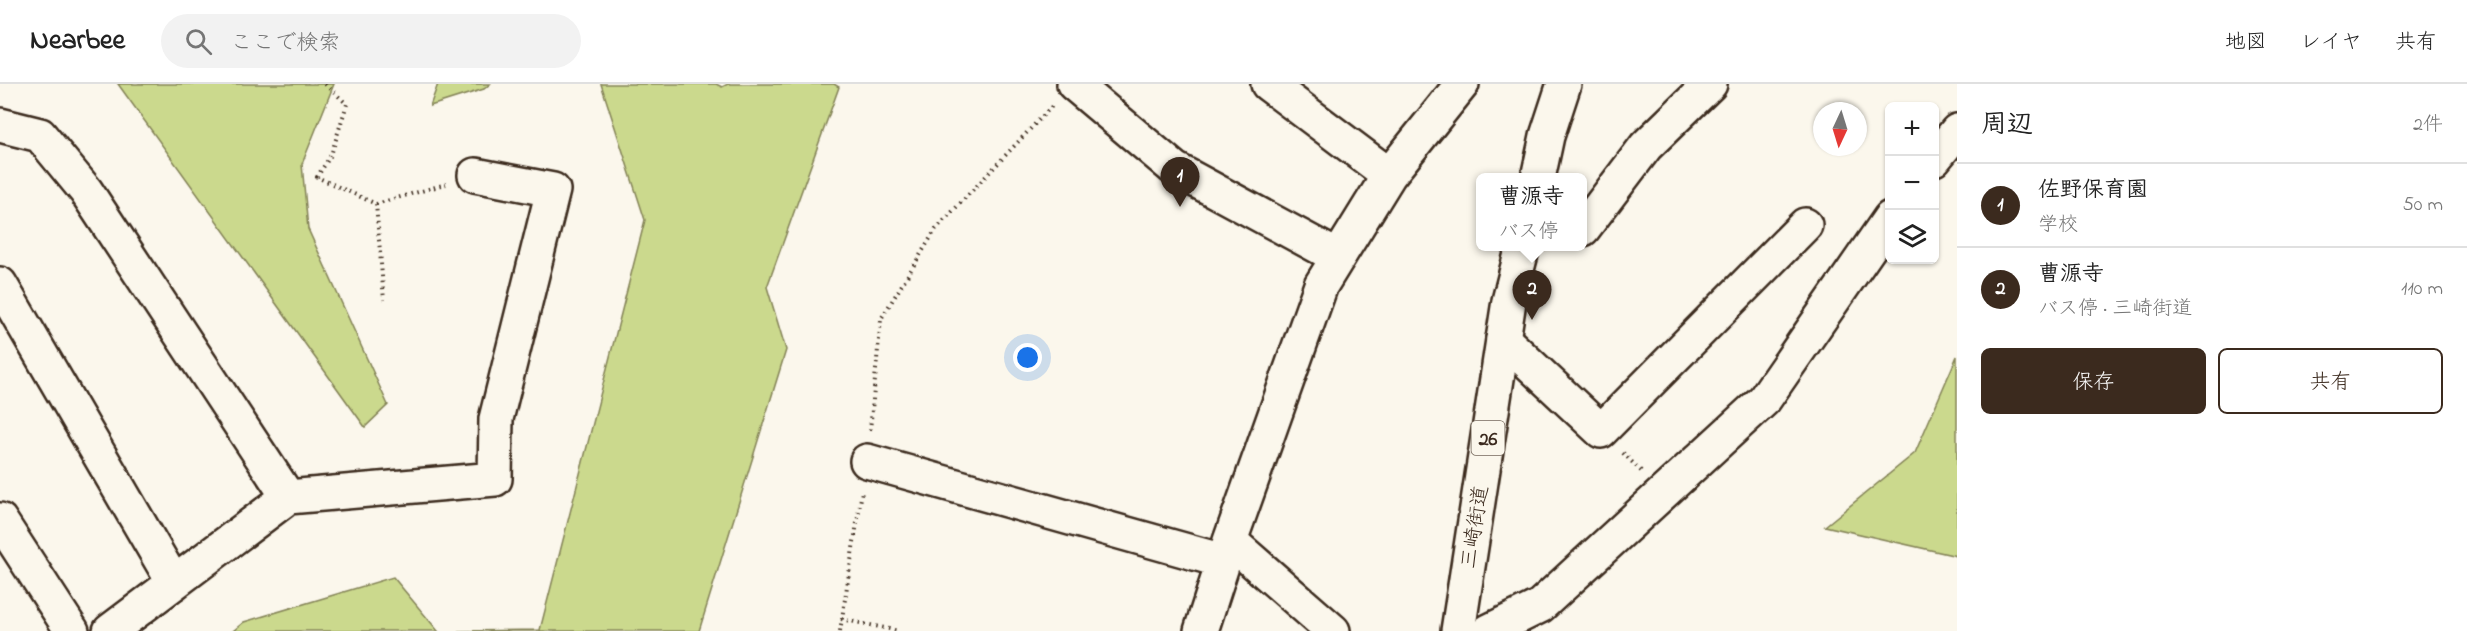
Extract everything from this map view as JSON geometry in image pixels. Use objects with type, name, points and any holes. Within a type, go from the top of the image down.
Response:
[{"type":"street","points":[[1268,84],[1389,175]]},
{"type":"street","points":[[1201,631],[1321,285],[1389,175],[1462,84]]},
{"type":"street","points":[[1539,173],[1547,136],[1564,84]]},
{"type":"street","points":[[1587,224],[1646,146],[1710,84]]},
{"type":"street","points":[[1065,93],[1175,169],[1338,257]]},
{"type":"street","points":[[0,125],[40,135],[86,191],[288,497]]},
{"type":"street","points":[[1937,156],[1957,131]]},
{"type":"street","points":[[110,631],[288,497],[495,479],[496,419],[553,190],[475,175]]},
{"type":"street","points":[[1503,339],[1601,431],[1805,225]]},
{"type":"street","points":[[1489,631],[1540,606],[1764,400],[1885,225]]},
{"type":"street","name":"三崎街道","points":[[1458,631],[1509,301],[1522,251]]},
{"type":"street","points":[[0,284],[174,583]]},
{"type":"street","points":[[867,461],[1227,551],[1333,631]]},
{"type":"street","points":[[0,520],[72,631]]},
{"type":"path","points":[[325,84],[347,104],[330,155],[317,177],[376,204],[475,175]]},
{"type":"path","points":[[840,631],[867,461],[881,319],[936,229],[1065,93]]},
{"type":"path","points":[[376,204],[384,300]]},
{"type":"path","points":[[1601,431],[1663,493]]},
{"type":"path","points":[[841,619],[899,631]]},
{"type":"green space","points":[[118,84],[334,84],[302,164],[308,229],[388,405],[365,427]]},
{"type":"green space","points":[[438,84],[490,84],[484,89],[430,106]]},
{"type":"green space","points":[[601,84],[716,84],[722,87],[728,84],[834,84],[839,87],[767,287],[786,350],[699,631],[458,631],[540,630],[645,220]]},
{"type":"green space","points":[[1957,356],[1957,556],[1825,526],[1915,453]]},
{"type":"green space","points":[[393,577],[438,631],[233,631],[244,622]]},
{"type":"place","name":"佐野保育園","points":[[1180,207]]},
{"type":"place","name":"曹源寺","points":[[1532,320]]}]
